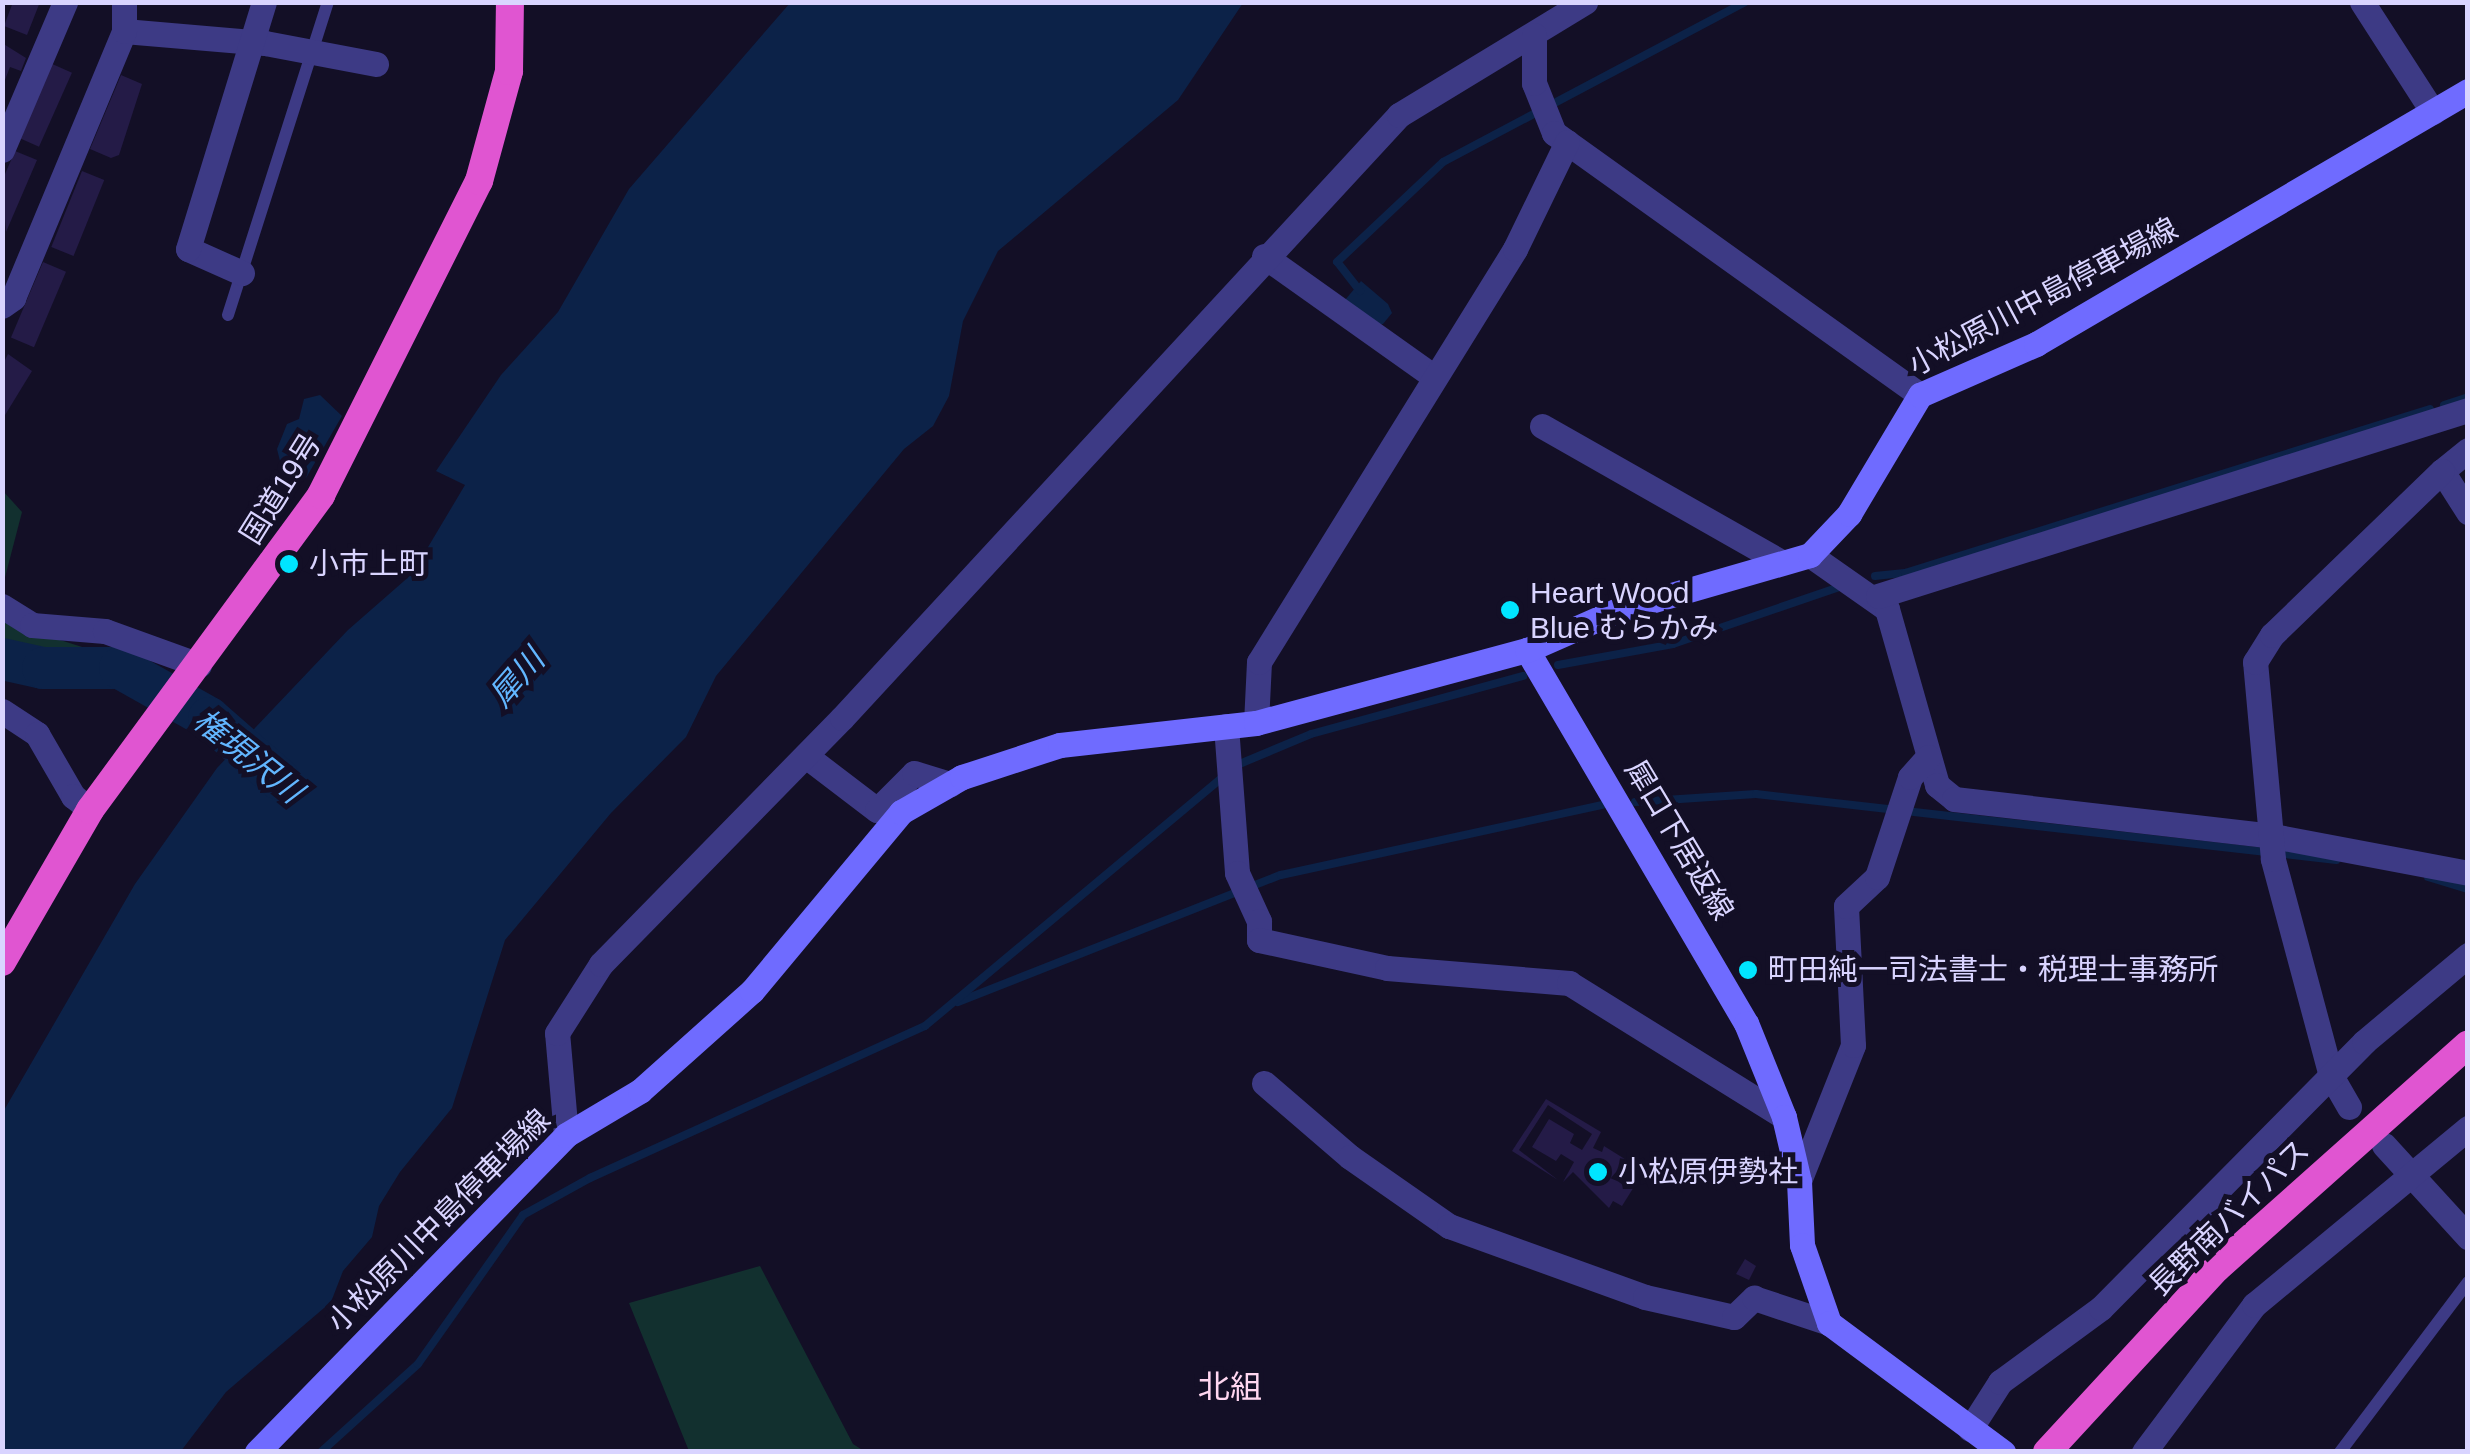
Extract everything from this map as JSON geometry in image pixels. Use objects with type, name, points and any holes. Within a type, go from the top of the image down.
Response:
[{"type":"highway","name":"国道19号","points":[[2,962],[90,810],[321,495],[479,181],[509,71],[510,2]]},
{"type":"highway","name":"長野南バイパス","points":[[2049,1449],[2217,1268],[2468,1044]]},
{"type":"main road","name":"小松原川中島停車場線","points":[[257,1452],[566,1135],[640,1091],[752,991],[901,812],[950,784],[1060,745],[1256,723],[1527,650],[1616,611],[1810,555],[1850,514],[1920,395],[2036,344],[2468,91]]},
{"type":"main road","name":"犀口下居返線","points":[[1527,650],[1698,934],[1746,1023],[1784,1117],[1799,1182],[1802,1245],[1829,1323]]},
{"type":"main road","points":[[1829,1323],[2003,1452]]},
{"type":"street","points":[[2,150],[65,2]]},
{"type":"street","points":[[2,306],[12,298],[124,32],[124,2]]},
{"type":"street","points":[[242,273],[188,249],[264,2]]},
{"type":"street","points":[[566,1135],[557,1033],[601,964],[806,756],[1398,115],[1585,2]]},
{"type":"street","points":[[2362,2],[2433,112]]},
{"type":"street","points":[[124,32],[249,41],[376,64]]},
{"type":"street","points":[[1534,35],[1534,83],[1561,137],[1920,395]]},
{"type":"street","points":[[1256,723],[1259,662],[1432,376],[1515,249],[1561,137]]},
{"type":"street","points":[[1264,256],[1432,376]]},
{"type":"street","points":[[1878,596],[2468,410]]},
{"type":"street","points":[[1542,426],[1781,562]]},
{"type":"street","points":[[2349,1107],[2331,1076],[2273,848],[2255,662],[2272,635],[2442,470],[2468,450]]},
{"type":"street","points":[[2442,470],[2468,512]]},
{"type":"street","points":[[1810,555],[1878,596],[1888,609],[1937,786],[1954,799],[2468,874]]},
{"type":"street","points":[[2,606],[42,628],[105,631],[193,672]]},
{"type":"street","points":[[2,712],[37,734],[74,796],[90,810]]},
{"type":"street","points":[[1226,726],[1237,873],[1251,903],[1259,940],[1330,958],[1569,983],[1784,1117]]},
{"type":"street","points":[[806,756],[877,810],[914,773],[950,784]]},
{"type":"street","points":[[1799,1182],[1853,1045],[1846,906],[1877,877],[1910,777],[1928,756]]},
{"type":"street","points":[[1970,1429],[2000,1382],[2101,1308],[2331,1076],[2468,955]]},
{"type":"street","points":[[1264,1083],[1350,1157],[1448,1226],[1645,1296],[1734,1318],[1754,1298],[1829,1323]]},
{"type":"street","points":[[2144,1452],[2254,1306],[2468,1128]]},
{"type":"street","points":[[2384,1145],[2468,1236]]},
{"type":"lane","points":[[228,315],[328,2]]},
{"type":"lane","points":[[2340,1452],[2468,1282]]},
{"type":"green space","points":[[3,491],[22,512],[3,585]]},
{"type":"green space","points":[[3,622],[98,652],[87,686],[3,657]]},
{"type":"green space","points":[[760,1266],[853,1444],[864,1451],[689,1451],[629,1303]]},
{"type":"water","name":"犀川","points":[[790,3],[1243,3],[1178,100],[998,251],[963,321],[949,396],[933,426],[904,449],[716,676],[686,737],[611,813],[505,940],[452,1108],[400,1172],[379,1206],[372,1237],[343,1271],[331,1302],[226,1392],[181,1451],[3,1451],[3,1112],[135,884],[217,768],[348,630],[412,574],[465,485],[436,471],[501,375],[558,312],[629,189]]},
{"type":"water","points":[[1361,281],[1388,304],[1392,313],[1383,324],[1372,324],[1345,300]]},
{"type":"water","points":[[320,395],[342,416],[306,478],[284,477],[277,449],[287,424],[299,419],[304,399]]},
{"type":"building","points":[[13,2],[40,2],[27,35],[4,26]]},
{"type":"building","points":[[2,43],[26,58],[21,71],[10,67],[3,85]]},
{"type":"building","points":[[50,63],[72,73],[39,147],[17,137]]},
{"type":"building","points":[[121,75],[142,84],[119,155],[111,158],[90,149]]},
{"type":"building","points":[[15,151],[37,160],[6,232],[2,181]]},
{"type":"building","points":[[82,171],[104,180],[74,256],[51,247]]},
{"type":"building","points":[[43,262],[66,272],[34,347],[11,337]]},
{"type":"building","points":[[8,354],[32,371],[2,420],[2,366]]},
{"type":"building","points":[[1546,1099],[1601,1132],[1593,1148],[1602,1152],[1604,1146],[1636,1166],[1632,1178],[1637,1182],[1622,1206],[1613,1201],[1609,1208],[1573,1172],[1563,1182],[1574,1162],[1561,1154],[1556,1161],[1532,1147],[1549,1119],[1574,1134],[1570,1143],[1582,1150],[1592,1134],[1548,1105],[1519,1150],[1558,1180],[1512,1151]]},
{"type":"building","points":[[1745,1259],[1756,1266],[1749,1280],[1736,1274]]},
{"type":"waterway","points":[[1360,291],[1337,262],[1443,162],[1745,2]]},
{"type":"waterway","points":[[2444,405],[2468,397]]},
{"type":"waterway","points":[[1875,576],[1905,573],[2430,409]]},
{"type":"waterway","points":[[1558,665],[1673,644],[1842,586]]},
{"type":"waterway","name":"権現沢川","points":[[2,659],[43,668],[120,668],[209,718],[279,779]]},
{"type":"waterway","points":[[1237,765],[1311,734],[1523,676]]},
{"type":"waterway","points":[[321,1452],[418,1364],[523,1215],[590,1178],[925,1026],[1224,776]]},
{"type":"waterway","points":[[1635,802],[1756,794],[2336,860]]},
{"type":"waterway","points":[[958,1002],[1281,875],[1602,805]]},
{"type":"waterway","points":[[2428,877],[2468,889]]},
{"type":"place","name":"小市上町","points":[[289,564]]},
{"type":"place","name":"Heart Wood Blue むらかみ","points":[[1510,610]]},
{"type":"place","name":"町田純一司法書士・税理士事務所","points":[[1748,970]]},
{"type":"place","name":"小松原伊勢社","points":[[1598,1172]]},
{"type":"district","name":"北組","points":[[1230,1387]]}]
